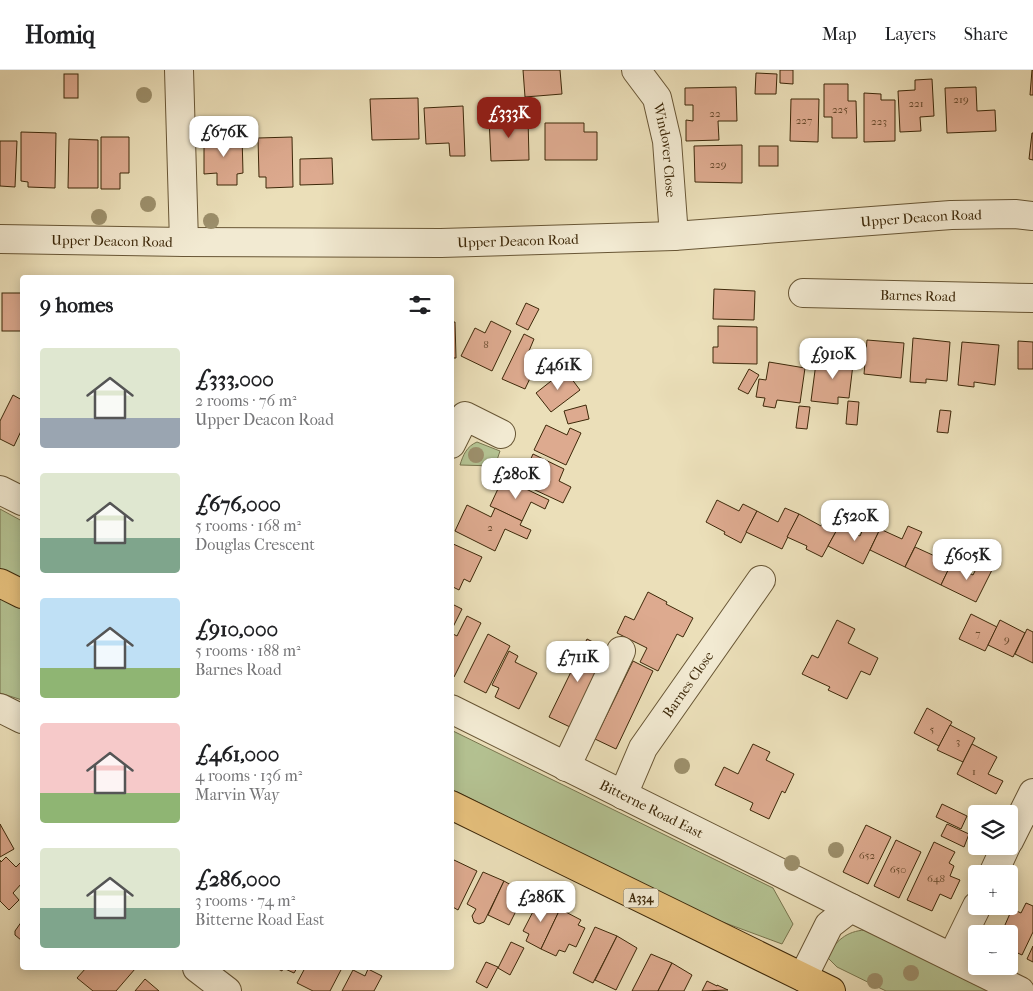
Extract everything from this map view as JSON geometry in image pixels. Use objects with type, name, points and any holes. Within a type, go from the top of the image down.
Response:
[{"type":"main road","points":[[0,583],[20,593]]},
{"type":"main road","name":"A334","points":[[454,806],[831,991]]},
{"type":"street","points":[[179,70],[184,242]]},
{"type":"street","name":"Windover Close","points":[[636,70],[657,98],[667,141],[674,236]]},
{"type":"street","name":"Upper Deacon Road","points":[[0,239],[441,243],[674,236],[951,215],[1015,214],[1033,216]]},
{"type":"street","name":"Barnes Road","points":[[803,293],[1033,298]]},
{"type":"street","points":[[454,430],[458,412],[501,434]]},
{"type":"street","points":[[0,490],[20,499]]},
{"type":"street","name":"Barnes Close","points":[[623,795],[643,748],[761,580]]},
{"type":"street","points":[[566,766],[620,651]]},
{"type":"street","points":[[0,708],[20,718]]},
{"type":"street","name":"Bitterne Road East","points":[[454,710],[1020,991]]},
{"type":"street","points":[[1018,823],[1033,792]]},
{"type":"street","points":[[803,977],[829,925],[851,908]]},
{"type":"street","points":[[952,957],[972,915]]},
{"type":"street","points":[[200,970],[227,991]]},
{"type":"green space","points":[[477,442],[500,451],[495,466],[460,465],[466,451]]},
{"type":"green space","points":[[0,509],[20,520],[20,699],[0,693]]},
{"type":"green space","points":[[454,731],[773,888],[793,924],[782,944],[709,917],[454,790]]},
{"type":"green space","points":[[865,930],[992,991],[886,991],[837,967],[827,957],[842,938],[853,932]]},
{"type":"building","points":[[523,70],[560,70],[562,94],[525,97]]},
{"type":"building","points":[[780,70],[793,70],[793,84],[780,83]]},
{"type":"building","points":[[1032,70],[1033,95],[1030,95]]},
{"type":"building","points":[[756,73],[777,74],[776,94],[755,94]]},
{"type":"building","points":[[64,74],[78,74],[78,98],[64,98]]},
{"type":"building","points":[[932,79],[934,116],[920,117],[921,131],[900,132],[898,91],[915,90],[915,80]]},
{"type":"building","points":[[824,84],[848,84],[848,101],[856,101],[857,138],[832,138],[832,117],[824,117]]},
{"type":"building","points":[[736,87],[737,121],[718,121],[719,140],[686,141],[686,120],[693,121],[693,105],[685,105],[685,88]]},
{"type":"building","points":[[976,87],[977,111],[995,110],[996,131],[947,133],[945,88]]},
{"type":"building","points":[[864,93],[881,94],[881,100],[895,100],[895,141],[864,142]]},
{"type":"building","points":[[418,98],[419,139],[372,140],[370,99]]},
{"type":"building","points":[[791,99],[819,99],[818,142],[790,141]]},
{"type":"building","points":[[463,106],[465,156],[450,156],[449,143],[426,144],[424,108]]},
{"type":"building","points":[[528,117],[529,160],[491,161],[489,118]]},
{"type":"building","points":[[545,123],[584,123],[584,132],[597,132],[597,160],[545,160]]},
{"type":"building","points":[[21,132],[56,133],[55,188],[28,187],[28,182],[21,181]]},
{"type":"building","points":[[1033,133],[1033,160],[1029,159]]},
{"type":"building","points":[[204,135],[242,135],[243,173],[237,174],[237,185],[217,185],[217,173],[204,174]]},
{"type":"building","points":[[101,137],[129,137],[129,173],[120,173],[120,189],[101,189]]},
{"type":"building","points":[[292,137],[293,187],[266,188],[266,177],[259,177],[258,138]]},
{"type":"building","points":[[69,139],[98,140],[98,188],[68,188]]},
{"type":"building","points":[[0,141],[17,141],[15,187],[0,186]]},
{"type":"building","points":[[742,145],[742,183],[695,182],[694,146]]},
{"type":"building","points":[[759,146],[778,146],[778,166],[759,166]]},
{"type":"building","points":[[332,158],[333,184],[300,185],[300,159]]},
{"type":"building","points":[[714,289],[755,291],[754,320],[713,319]]},
{"type":"building","points":[[2,293],[20,293],[20,331],[2,331]]},
{"type":"building","points":[[526,303],[539,309],[528,330],[516,324]]},
{"type":"building","points":[[491,321],[511,331],[492,371],[461,356],[475,328],[485,333]]},
{"type":"building","points":[[454,322],[455,322],[456,358],[454,358]]},
{"type":"building","points":[[718,326],[757,327],[757,364],[713,363],[713,347],[718,347]]},
{"type":"building","points":[[524,334],[534,339],[529,351],[540,357],[525,389],[502,379]]},
{"type":"building","points":[[913,338],[950,342],[947,381],[926,379],[926,383],[910,382]]},
{"type":"building","points":[[867,340],[904,343],[901,378],[864,374]]},
{"type":"building","points":[[1018,341],[1033,342],[1033,369],[1018,369]]},
{"type":"building","points":[[962,342],[999,345],[995,385],[974,382],[974,387],[958,385]]},
{"type":"building","points":[[836,354],[854,356],[849,398],[838,397],[838,404],[811,401],[816,363],[834,366]]},
{"type":"building","points":[[769,362],[805,368],[800,403],[777,400],[775,408],[763,406],[765,398],[756,397],[759,379],[766,380]]},
{"type":"building","points":[[749,369],[759,375],[748,394],[738,389]]},
{"type":"building","points":[[565,370],[580,390],[551,412],[536,393]]},
{"type":"building","points":[[13,395],[20,399],[20,433],[14,446],[0,439],[0,421]]},
{"type":"building","points":[[848,401],[859,402],[857,425],[846,424]]},
{"type":"building","points":[[586,405],[589,419],[568,424],[564,411]]},
{"type":"building","points":[[799,406],[810,407],[807,429],[796,428]]},
{"type":"building","points":[[940,410],[951,411],[948,433],[937,432]]},
{"type":"building","points":[[546,425],[567,435],[570,428],[581,433],[566,465],[534,450]]},
{"type":"building","points":[[533,454],[564,469],[559,481],[571,487],[563,503],[520,483]]},
{"type":"building","points":[[503,478],[549,500],[545,509],[531,502],[522,521],[490,506]]},
{"type":"building","points":[[717,500],[739,511],[743,504],[757,511],[741,543],[706,522]]},
{"type":"building","points":[[467,505],[491,517],[495,508],[522,521],[520,525],[531,530],[527,539],[505,529],[495,551],[455,531]]},
{"type":"building","points":[[785,508],[799,514],[782,549],[746,532],[757,511],[778,522]]},
{"type":"building","points":[[799,514],[821,526],[825,518],[839,526],[822,557],[806,549],[807,546],[787,537]]},
{"type":"building","points":[[866,522],[880,529],[863,564],[828,546],[839,526],[860,536]]},
{"type":"building","points":[[908,526],[922,532],[905,567],[870,550],[880,529],[902,539]]},
{"type":"building","points":[[944,543],[958,550],[941,585],[905,567],[915,547],[937,557]]},
{"type":"building","points":[[454,544],[482,557],[470,582],[464,579],[459,590],[454,588]]},
{"type":"building","points":[[980,561],[993,568],[976,602],[941,585],[951,564],[973,575]]},
{"type":"building","points":[[648,592],[693,618],[683,637],[677,634],[658,671],[640,662],[647,648],[617,633],[625,616],[634,620]]},
{"type":"building","points":[[454,605],[462,609],[454,625]]},
{"type":"building","points":[[971,614],[997,627],[985,651],[959,639]]},
{"type":"building","points":[[467,616],[481,623],[454,677],[454,634],[457,636]]},
{"type":"building","points":[[837,620],[855,629],[848,643],[878,658],[870,675],[861,671],[847,699],[828,690],[830,687],[802,674],[812,655],[818,658]]},
{"type":"building","points":[[1000,620],[1025,633],[1013,657],[988,645]]},
{"type":"building","points":[[1027,629],[1033,632],[1033,663],[1015,654]]},
{"type":"building","points":[[488,634],[510,646],[486,693],[464,682]]},
{"type":"building","points":[[587,639],[607,649],[570,727],[549,717]]},
{"type":"building","points":[[509,651],[518,656],[515,662],[537,673],[519,709],[495,697],[499,688],[492,685]]},
{"type":"building","points":[[633,661],[653,671],[616,749],[595,739]]},
{"type":"building","points":[[927,708],[952,722],[939,746],[914,733]]},
{"type":"building","points":[[950,725],[975,738],[963,762],[937,750]]},
{"type":"building","points":[[753,744],[770,752],[766,760],[794,774],[785,793],[782,791],[769,819],[750,810],[753,803],[715,785],[724,767],[738,774]]},
{"type":"building","points":[[972,744],[997,757],[988,774],[1003,781],[996,794],[957,774]]},
{"type":"building","points":[[942,804],[967,816],[961,829],[936,817]]},
{"type":"building","points":[[0,824],[14,849],[0,857]]},
{"type":"building","points":[[947,824],[968,834],[964,847],[941,836]]},
{"type":"building","points":[[866,825],[891,837],[868,884],[843,872]]},
{"type":"building","points":[[896,840],[921,852],[899,898],[874,886]]},
{"type":"building","points":[[934,842],[955,852],[949,863],[954,866],[950,876],[960,880],[951,899],[940,894],[932,911],[907,900]]},
{"type":"building","points":[[6,857],[16,867],[20,863],[20,885],[13,893],[19,900],[9,910],[0,901],[0,860],[1,862]]},
{"type":"building","points":[[454,860],[477,871],[458,910],[454,908]]},
{"type":"building","points":[[483,872],[504,881],[484,922],[479,924],[474,922],[472,916],[476,909],[467,904]]},
{"type":"building","points":[[504,881],[525,893],[509,925],[488,915]]},
{"type":"building","points":[[539,900],[560,909],[541,949],[526,941],[529,934],[523,931]]},
{"type":"building","points":[[1026,903],[1033,906],[1033,932],[1022,955],[1018,953],[1018,925],[1005,925],[1009,915],[1018,915],[1018,912],[1021,913]]},
{"type":"building","points":[[560,909],[581,920],[578,925],[585,928],[576,947],[569,944],[565,952],[559,950],[556,956],[541,949]]},
{"type":"building","points":[[20,924],[20,939],[15,935],[15,931]]},
{"type":"building","points":[[595,927],[617,936],[593,983],[573,973]]},
{"type":"building","points":[[617,936],[637,948],[616,990],[595,980]]},
{"type":"building","points":[[511,942],[524,948],[510,975],[498,968]]},
{"type":"building","points":[[1033,946],[1033,962],[1027,959]]},
{"type":"building","points":[[651,954],[672,963],[658,991],[632,991]]},
{"type":"building","points":[[486,962],[498,967],[487,988],[476,982]]},
{"type":"building","points":[[672,963],[692,975],[684,991],[658,991]]},
{"type":"building","points":[[84,970],[134,970],[116,991],[93,991],[77,978]]},
{"type":"building","points":[[304,970],[341,970],[330,991],[313,991],[297,983]]},
{"type":"building","points":[[353,970],[365,976],[368,970],[370,970],[382,976],[374,991],[342,991]]},
{"type":"building","points":[[145,979],[159,991],[135,991]]},
{"type":"building","points":[[707,981],[717,986],[728,990],[702,991]]}]
